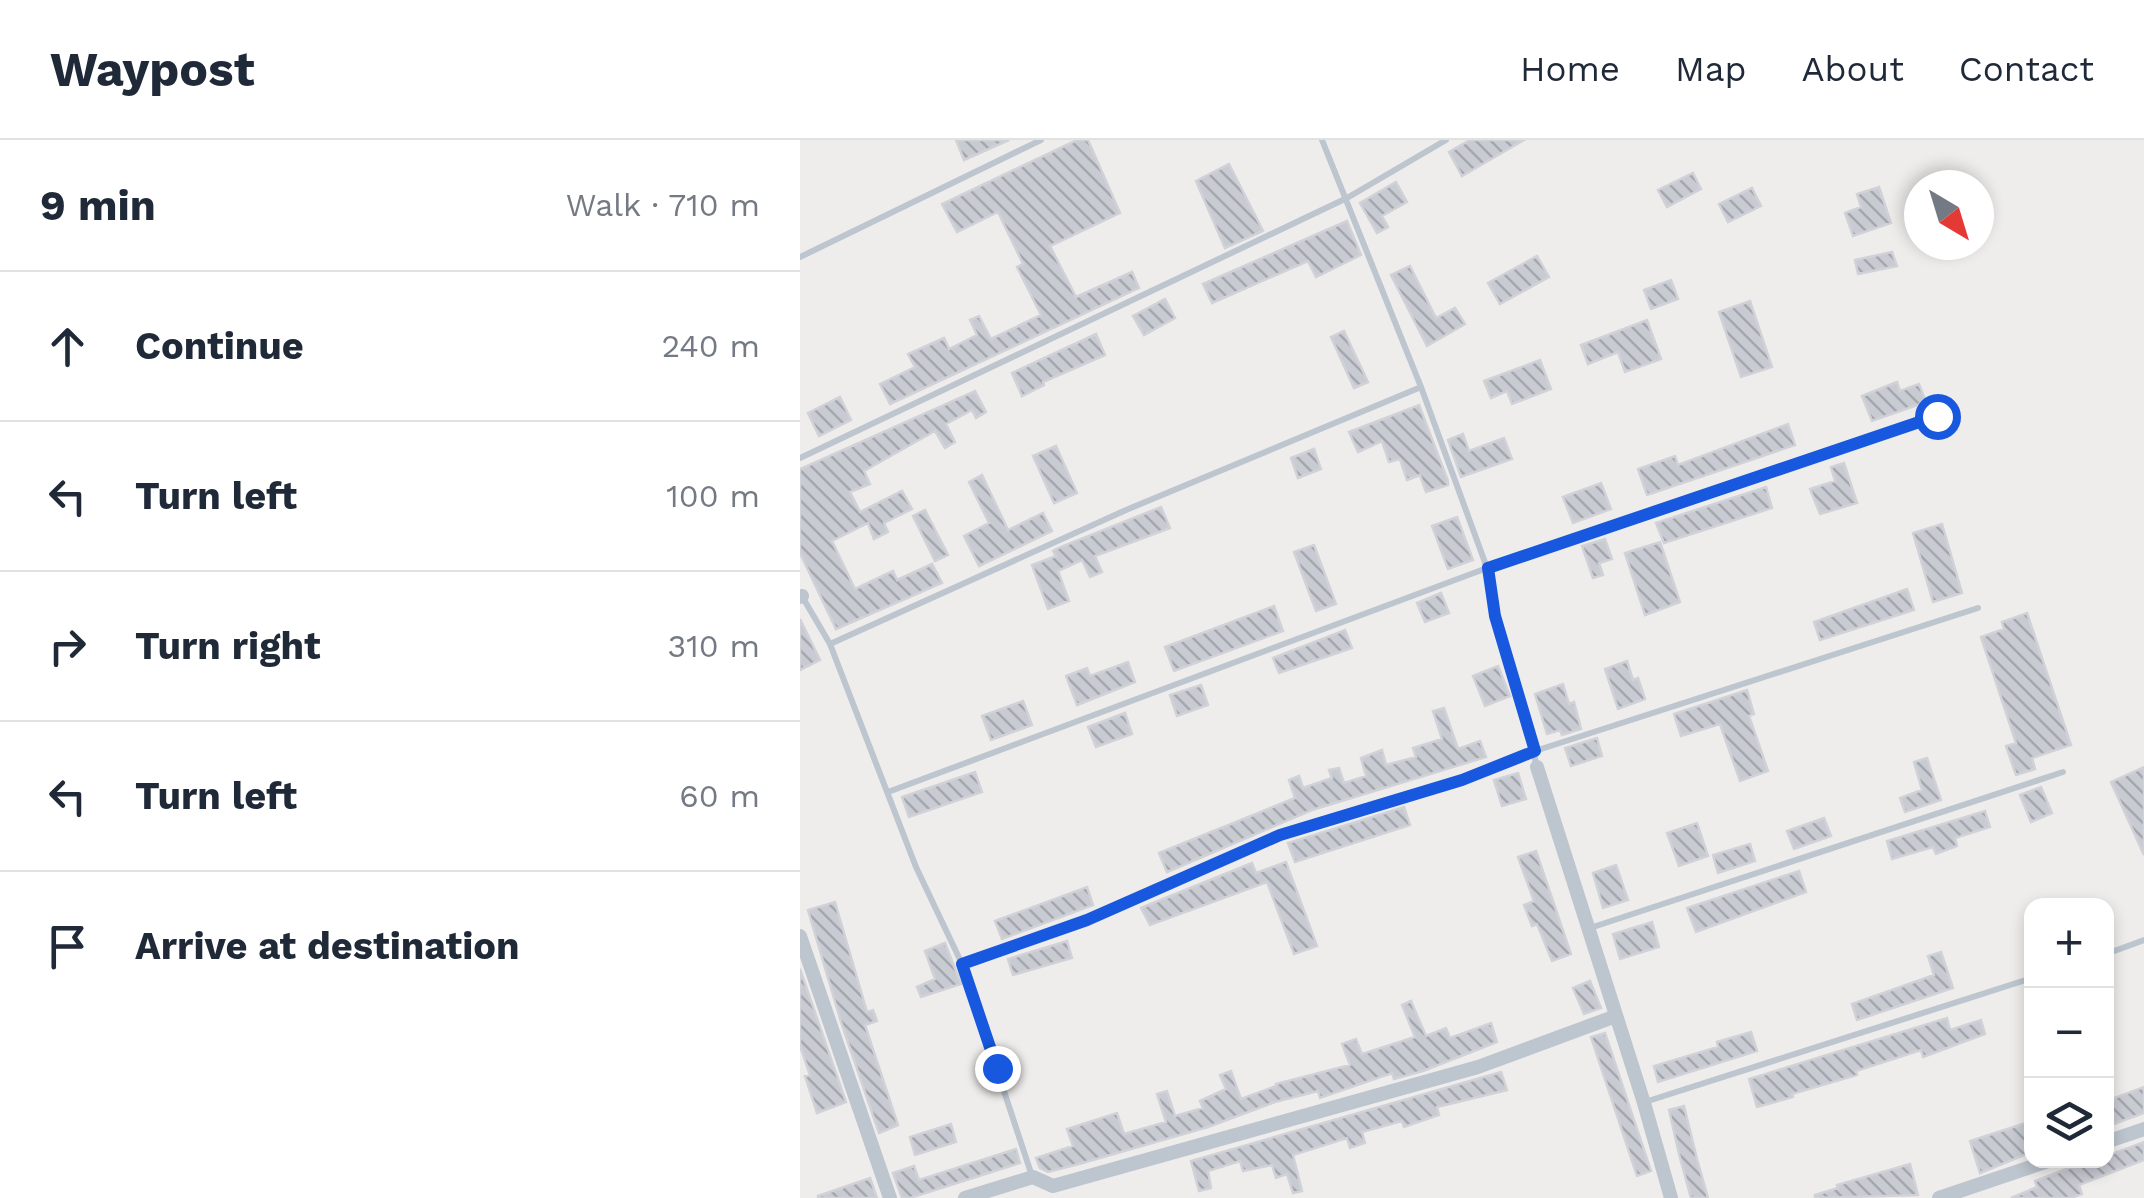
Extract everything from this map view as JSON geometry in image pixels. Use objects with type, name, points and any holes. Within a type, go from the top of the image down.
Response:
[{"type":"street","points":[[1538,768],[1671,1198]]},
{"type":"street","points":[[800,936],[890,1198]]},
{"type":"street","points":[[965,1198],[1033,1177],[1054,1192],[1478,1067],[1616,1016]]},
{"type":"street","points":[[2114,1139],[2144,1129]]},
{"type":"street","points":[[1940,1198],[2028,1168]]},
{"type":"lane","points":[[800,256],[1042,140]]},
{"type":"lane","points":[[1322,140],[1488,568],[1495,616],[1538,768]]},
{"type":"lane","points":[[800,458],[1347,198],[1446,140]]},
{"type":"lane","points":[[830,644],[1126,510],[1420,388]]},
{"type":"lane","points":[[888,792],[1488,568],[1937,416]]},
{"type":"lane","points":[[801,597],[830,644],[916,867],[962,964],[1033,1177]]},
{"type":"lane","points":[[962,964],[1087,920],[1280,835],[1462,780],[1535,751],[1978,608]]},
{"type":"lane","points":[[1588,928],[2063,772]]},
{"type":"lane","points":[[2114,951],[2144,940]]},
{"type":"lane","points":[[1644,1102],[2024,981]]},
{"type":"building","points":[[956,140],[1009,140],[964,160]]},
{"type":"building","points":[[1077,140],[1088,140],[1120,213],[1050,246],[1076,297],[1132,272],[1139,288],[890,404],[880,384],[915,367],[908,354],[944,338],[949,349],[977,335],[970,320],[979,316],[991,339],[1041,315],[1017,267],[1023,264],[998,212],[957,232],[942,204]]},
{"type":"building","points":[[1470,140],[1524,140],[1462,176],[1449,152]]},
{"type":"building","points":[[1229,164],[1263,231],[1225,248],[1196,181]]},
{"type":"building","points":[[1693,173],[1701,189],[1667,207],[1658,190]]},
{"type":"building","points":[[1396,182],[1407,202],[1382,216],[1388,227],[1377,233],[1360,203]]},
{"type":"building","points":[[1879,187],[1891,223],[1853,236],[1845,213],[1861,207],[1857,194]]},
{"type":"building","points":[[1752,188],[1761,206],[1728,222],[1719,204]]},
{"type":"building","points":[[1347,221],[1361,255],[1316,277],[1308,261],[1212,303],[1203,284]]},
{"type":"building","points":[[1892,252],[1897,266],[1858,274],[1855,260]]},
{"type":"building","points":[[1537,256],[1549,277],[1500,304],[1488,283]]},
{"type":"building","points":[[1410,266],[1436,318],[1455,308],[1465,324],[1427,346],[1391,275]]},
{"type":"building","points":[[1671,280],[1678,299],[1651,309],[1644,290]]},
{"type":"building","points":[[1165,299],[1175,318],[1144,335],[1133,316]]},
{"type":"building","points":[[1750,301],[1772,367],[1741,377],[1719,312]]},
{"type":"building","points":[[1647,320],[1661,359],[1625,372],[1618,352],[1588,364],[1581,345]]},
{"type":"building","points":[[1344,331],[1368,382],[1354,388],[1331,337]]},
{"type":"building","points":[[1096,334],[1105,355],[1043,382],[1044,385],[1022,396],[1012,373]]},
{"type":"building","points":[[1540,360],[1551,389],[1512,404],[1507,391],[1491,398],[1484,381]]},
{"type":"building","points":[[1897,382],[1900,391],[1919,384],[1926,402],[1872,421],[1862,396]]},
{"type":"building","points":[[975,391],[986,412],[976,418],[972,410],[946,424],[955,442],[945,448],[935,431],[864,471],[870,484],[850,492],[860,512],[902,491],[912,509],[884,523],[888,532],[874,539],[868,523],[832,541],[855,589],[893,571],[897,580],[932,564],[942,583],[836,629],[800,553],[800,469]]},
{"type":"building","points":[[840,397],[851,420],[819,436],[808,413]]},
{"type":"building","points":[[1419,405],[1448,481],[1448,485],[1426,492],[1420,475],[1407,480],[1400,459],[1389,462],[1382,441],[1358,452],[1349,432]]},
{"type":"building","points":[[1788,424],[1795,445],[1647,495],[1638,469],[1675,456],[1678,465]]},
{"type":"building","points":[[1463,434],[1469,451],[1504,438],[1512,459],[1461,477],[1448,440]]},
{"type":"building","points":[[1056,446],[1077,493],[1054,503],[1033,456]]},
{"type":"building","points":[[1314,449],[1321,469],[1298,478],[1291,458]]},
{"type":"building","points":[[1844,463],[1857,503],[1820,514],[1810,489],[1835,481],[1831,467]]},
{"type":"building","points":[[982,475],[1008,530],[1043,513],[1052,531],[979,566],[964,536],[989,523],[969,482]]},
{"type":"building","points":[[1601,483],[1611,509],[1573,523],[1563,497]]},
{"type":"building","points":[[1766,487],[1772,508],[1664,543],[1656,523]]},
{"type":"building","points":[[1161,507],[1170,528],[1095,556],[1102,572],[1090,577],[1082,560],[1058,571],[1069,601],[1048,609],[1032,565],[1056,556],[1053,551],[1058,548]]},
{"type":"building","points":[[925,510],[948,555],[935,561],[913,516]]},
{"type":"building","points":[[1457,517],[1473,560],[1448,569],[1432,526]]},
{"type":"building","points":[[1942,524],[1962,593],[1933,602],[1913,533]]},
{"type":"building","points":[[1605,539],[1612,559],[1599,563],[1603,575],[1593,578],[1582,546]]},
{"type":"building","points":[[1660,542],[1680,602],[1645,615],[1625,553]]},
{"type":"building","points":[[1314,545],[1336,604],[1316,611],[1294,552]]},
{"type":"building","points":[[1907,589],[1914,610],[1820,640],[1814,622]]},
{"type":"building","points":[[1441,593],[1449,613],[1425,622],[1417,603]]},
{"type":"building","points":[[1274,606],[1283,631],[1174,671],[1165,647]]},
{"type":"building","points":[[2027,613],[2071,745],[2032,758],[2035,769],[2016,775],[2006,746],[2016,743],[1981,637],[2004,629],[2002,622]]},
{"type":"building","points":[[800,619],[820,660],[800,670]]},
{"type":"building","points":[[1345,630],[1352,648],[1279,673],[1273,658]]},
{"type":"building","points":[[1627,661],[1645,699],[1618,709],[1605,669]]},
{"type":"building","points":[[1128,662],[1135,682],[1077,705],[1066,676],[1087,668],[1090,676]]},
{"type":"building","points":[[1498,666],[1510,696],[1485,706],[1473,676]]},
{"type":"building","points":[[1563,684],[1569,704],[1574,702],[1581,729],[1562,735],[1560,730],[1547,734],[1535,694]]},
{"type":"building","points":[[1201,685],[1208,705],[1177,716],[1170,695]]},
{"type":"building","points":[[1747,690],[1754,714],[1749,716],[1768,771],[1740,781],[1720,724],[1681,736],[1674,714]]},
{"type":"building","points":[[1023,701],[1032,725],[991,740],[982,716]]},
{"type":"building","points":[[1444,708],[1458,749],[1480,741],[1486,757],[1312,810],[1167,872],[1159,853],[1295,798],[1289,780],[1299,776],[1303,788],[1332,778],[1329,770],[1339,768],[1344,783],[1366,776],[1361,758],[1382,750],[1386,765],[1416,757],[1413,748],[1442,739],[1433,711]]},
{"type":"building","points":[[1125,713],[1132,734],[1096,747],[1088,727]]},
{"type":"building","points":[[1597,738],[1602,756],[1571,766],[1565,748]]},
{"type":"building","points":[[1927,758],[1941,800],[1905,812],[1900,798],[1922,790],[1914,762]]},
{"type":"building","points":[[2144,767],[2144,855],[2111,782]]},
{"type":"building","points":[[975,772],[982,792],[909,817],[902,797]]},
{"type":"building","points":[[1518,773],[1526,799],[1502,806],[1494,780]]},
{"type":"building","points":[[2041,787],[2052,813],[2031,822],[2020,795]]},
{"type":"building","points":[[1404,807],[1410,825],[1295,862],[1288,843]]},
{"type":"building","points":[[1985,811],[1990,827],[1955,838],[1957,846],[1936,854],[1933,847],[1892,859],[1887,841]]},
{"type":"building","points":[[1824,818],[1831,836],[1794,849],[1787,831]]},
{"type":"building","points":[[1697,823],[1708,856],[1679,866],[1667,833]]},
{"type":"building","points":[[1750,844],[1755,861],[1718,873],[1713,855]]},
{"type":"building","points":[[1536,851],[1571,954],[1552,961],[1537,924],[1532,926],[1524,905],[1534,901],[1518,857]]},
{"type":"building","points":[[1286,862],[1317,946],[1294,954],[1267,882],[1150,925],[1141,908],[1252,863],[1256,873]]},
{"type":"building","points":[[1616,865],[1628,900],[1603,908],[1593,873]]},
{"type":"building","points":[[1799,871],[1806,892],[1696,932],[1687,908]]},
{"type":"building","points":[[1087,887],[1093,905],[1002,939],[995,921]]},
{"type":"building","points":[[835,902],[867,1012],[873,1010],[877,1021],[865,1025],[898,1125],[879,1133],[808,910]]},
{"type":"building","points":[[1652,922],[1659,947],[1620,959],[1613,934]]},
{"type":"building","points":[[1067,941],[1072,958],[1013,975],[1008,959]]},
{"type":"building","points":[[945,943],[961,984],[921,997],[917,987],[935,979],[925,951]]},
{"type":"building","points":[[1941,952],[1953,988],[1857,1020],[1852,1004],[1934,975],[1928,956]]},
{"type":"building","points":[[800,969],[846,1102],[817,1113],[800,1046]]},
{"type":"building","points":[[1590,981],[1601,1008],[1584,1014],[1573,988]]},
{"type":"building","points":[[1411,1001],[1426,1036],[1446,1028],[1450,1038],[1491,1023],[1497,1042],[1394,1079],[1392,1073],[1320,1098],[1318,1091],[1079,1164],[1048,1172],[1040,1168],[1036,1158],[1073,1146],[1067,1129],[1117,1113],[1124,1134],[1166,1122],[1157,1094],[1167,1091],[1175,1116],[1203,1108],[1200,1101],[1226,1089],[1220,1075],[1231,1071],[1241,1099],[1276,1084],[1350,1065],[1342,1044],[1356,1039],[1362,1054],[1415,1037],[1402,1005]]},
{"type":"building","points":[[1947,1018],[1950,1030],[1981,1020],[1985,1034],[1923,1057],[1921,1050],[1757,1107],[1749,1079]]},
{"type":"building","points":[[1751,1032],[1757,1051],[1658,1082],[1654,1066],[1718,1047],[1717,1042]]},
{"type":"building","points":[[1605,1033],[1651,1171],[1637,1176],[1591,1037]]},
{"type":"building","points":[[1501,1072],[1507,1090],[1437,1107],[1439,1115],[1404,1127],[1402,1121],[1362,1132],[1365,1143],[1350,1148],[1347,1138],[1293,1155],[1302,1191],[1293,1193],[1287,1174],[1276,1178],[1272,1165],[1243,1171],[1240,1161],[1208,1171],[1211,1188],[1199,1191],[1191,1161]]},
{"type":"building","points":[[2144,1087],[2144,1113],[2114,1124],[2114,1098]]},
{"type":"building","points":[[1684,1106],[1708,1198],[1691,1198],[1679,1154],[1669,1110]]},
{"type":"building","points":[[951,1124],[956,1142],[915,1155],[910,1137]]},
{"type":"building","points":[[2024,1124],[2024,1155],[1980,1173],[1970,1141]]},
{"type":"building","points":[[2144,1142],[2144,1160],[2079,1185],[2082,1194],[2071,1198],[2011,1198],[2037,1187],[2035,1181],[2069,1168],[2114,1168],[2114,1153]]},
{"type":"building","points":[[1016,1149],[1020,1163],[910,1198],[902,1198],[893,1173],[914,1166],[919,1180]]},
{"type":"building","points":[[1910,1164],[1918,1195],[1815,1198],[1838,1188],[1837,1185]]},
{"type":"building","points":[[870,1178],[877,1198],[818,1198],[818,1196]]},
{"type":"route","points":[[997,1068],[962,964],[1087,920],[1280,835],[1462,780],[1535,751],[1495,616],[1488,568],[1937,416]]}]
